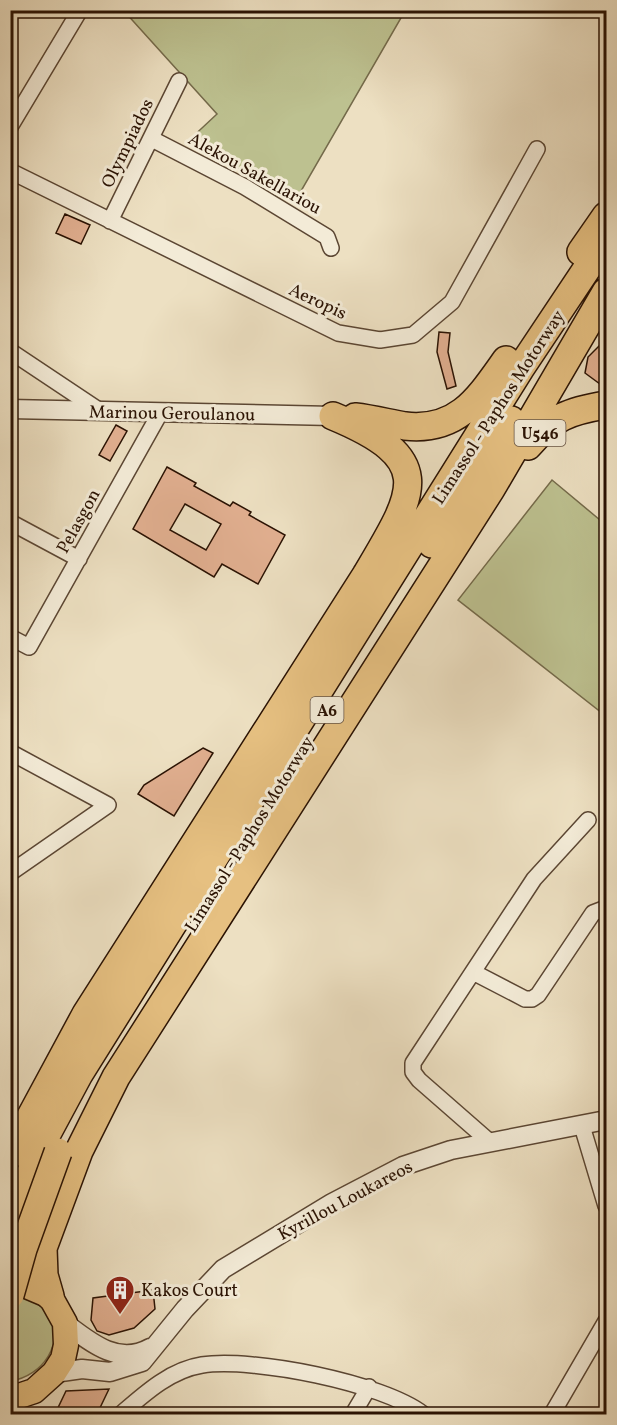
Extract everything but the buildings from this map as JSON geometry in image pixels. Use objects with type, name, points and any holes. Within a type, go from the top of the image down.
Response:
[{"type":"highway","points":[[333,416],[370,418],[406,426],[435,426],[461,415],[482,393],[606,216]]},
{"type":"highway","name":"Limassol - Paphos Motorway","points":[[10,1295],[50,1148],[79,1074],[520,369],[606,240]]},
{"type":"highway","name":"Limassol - Paphos Motorway","points":[[10,1226],[50,1148],[606,273]]},
{"type":"highway","points":[[50,1296],[44,1275],[43,1248],[79,1150],[116,1077],[491,489],[606,292]]},
{"type":"highway","points":[[366,575],[453,455],[520,369]]},
{"type":"highway","name":"U546","points":[[491,489],[542,430],[558,418],[578,410],[606,405]]},
{"type":"highway","points":[[10,1155],[86,1014],[366,575],[401,515],[408,488],[405,468],[390,446],[368,430],[333,416]]},
{"type":"main road","points":[[10,1279],[50,1296],[65,1323],[66,1345],[63,1359],[54,1373],[34,1391],[20,1414]]},
{"type":"main road","points":[[10,1399],[34,1391]]},
{"type":"street","points":[[10,127],[80,10]]},
{"type":"street","name":"Olympiados","points":[[110,221],[179,81]]},
{"type":"street","name":"Alekou Sakellariou","points":[[152,139],[245,187],[327,237],[331,248]]},
{"type":"street","name":"Aeropis","points":[[10,171],[338,333],[380,340],[413,335],[452,302],[537,149]]},
{"type":"street","points":[[10,351],[100,411]]},
{"type":"street","name":"Marinou Geroulanou","points":[[10,410],[333,416]]},
{"type":"street","name":"Pelasgon","points":[[10,637],[29,647],[160,413]]},
{"type":"street","points":[[10,522],[79,559]]},
{"type":"street","points":[[10,752],[108,805],[10,873]]},
{"type":"street","points":[[491,1143],[419,1080],[413,1072],[413,1063],[534,879],[588,820]]},
{"type":"street","points":[[473,972],[525,999],[532,999],[538,995],[593,912],[606,908]]},
{"type":"street","name":"Kyrillou Loukareos","points":[[54,1373],[82,1369],[110,1372],[126,1369],[142,1362],[185,1309],[223,1269],[332,1203],[403,1166],[452,1150],[606,1120]]},
{"type":"street","points":[[582,1126],[606,1206]]},
{"type":"street","points":[[552,1414],[606,1321]]},
{"type":"street","points":[[65,1323],[95,1346],[123,1355],[140,1353],[157,1344]]},
{"type":"street","points":[[121,1414],[144,1393],[170,1377],[200,1365],[257,1365],[369,1387],[423,1414]]},
{"type":"street","points":[[353,1414],[369,1387]]},
{"type":"green space","points":[[124,11],[405,11],[297,198],[187,142],[217,114]]},
{"type":"green space","points":[[552,480],[606,525],[606,709],[602,713],[458,600]]},
{"type":"green space","points":[[11,1284],[41,1297],[54,1324],[55,1336],[53,1346],[41,1365],[22,1378],[11,1381]]},
{"type":"place","name":"Kakos Court","points":[[120,1316]]}]
